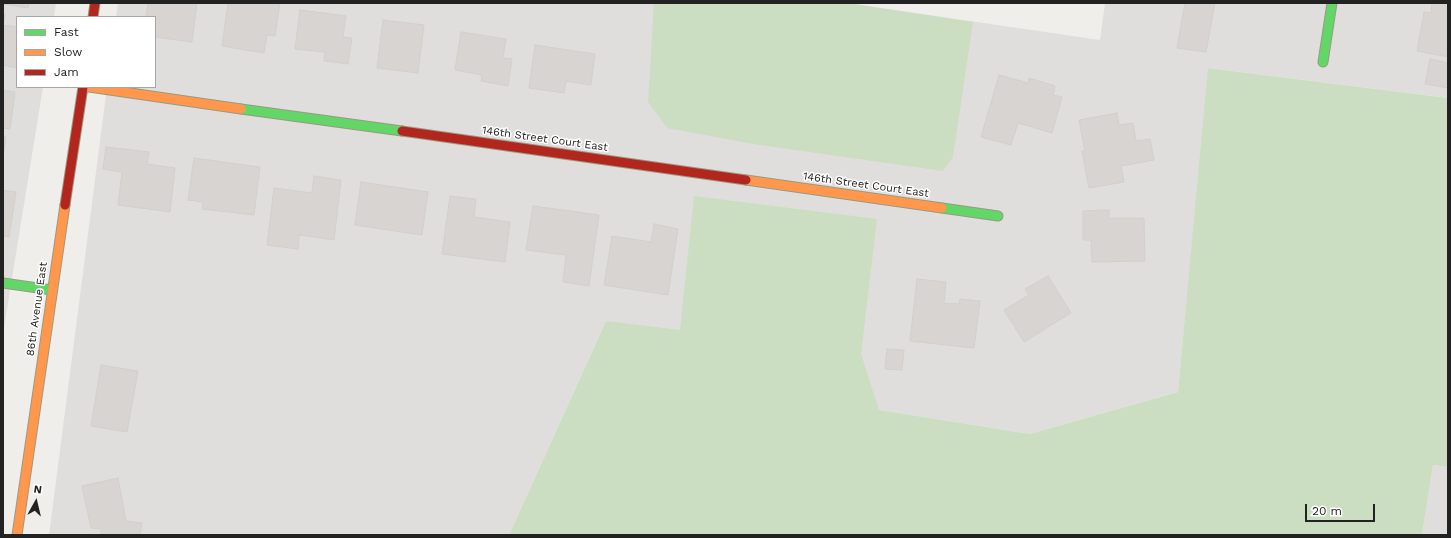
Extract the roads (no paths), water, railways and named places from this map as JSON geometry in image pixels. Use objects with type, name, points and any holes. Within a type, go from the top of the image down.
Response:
[{"type":"street","points":[[93,16],[95,3]]},
{"type":"street","points":[[1323,62],[1332,3]]},
{"type":"street","name":"86th Avenue East","points":[[17,535],[83,88]]},
{"type":"street","name":"146th Street Court East","points":[[96,88],[998,216]]},
{"type":"street","points":[[3,283],[52,290]]}]
